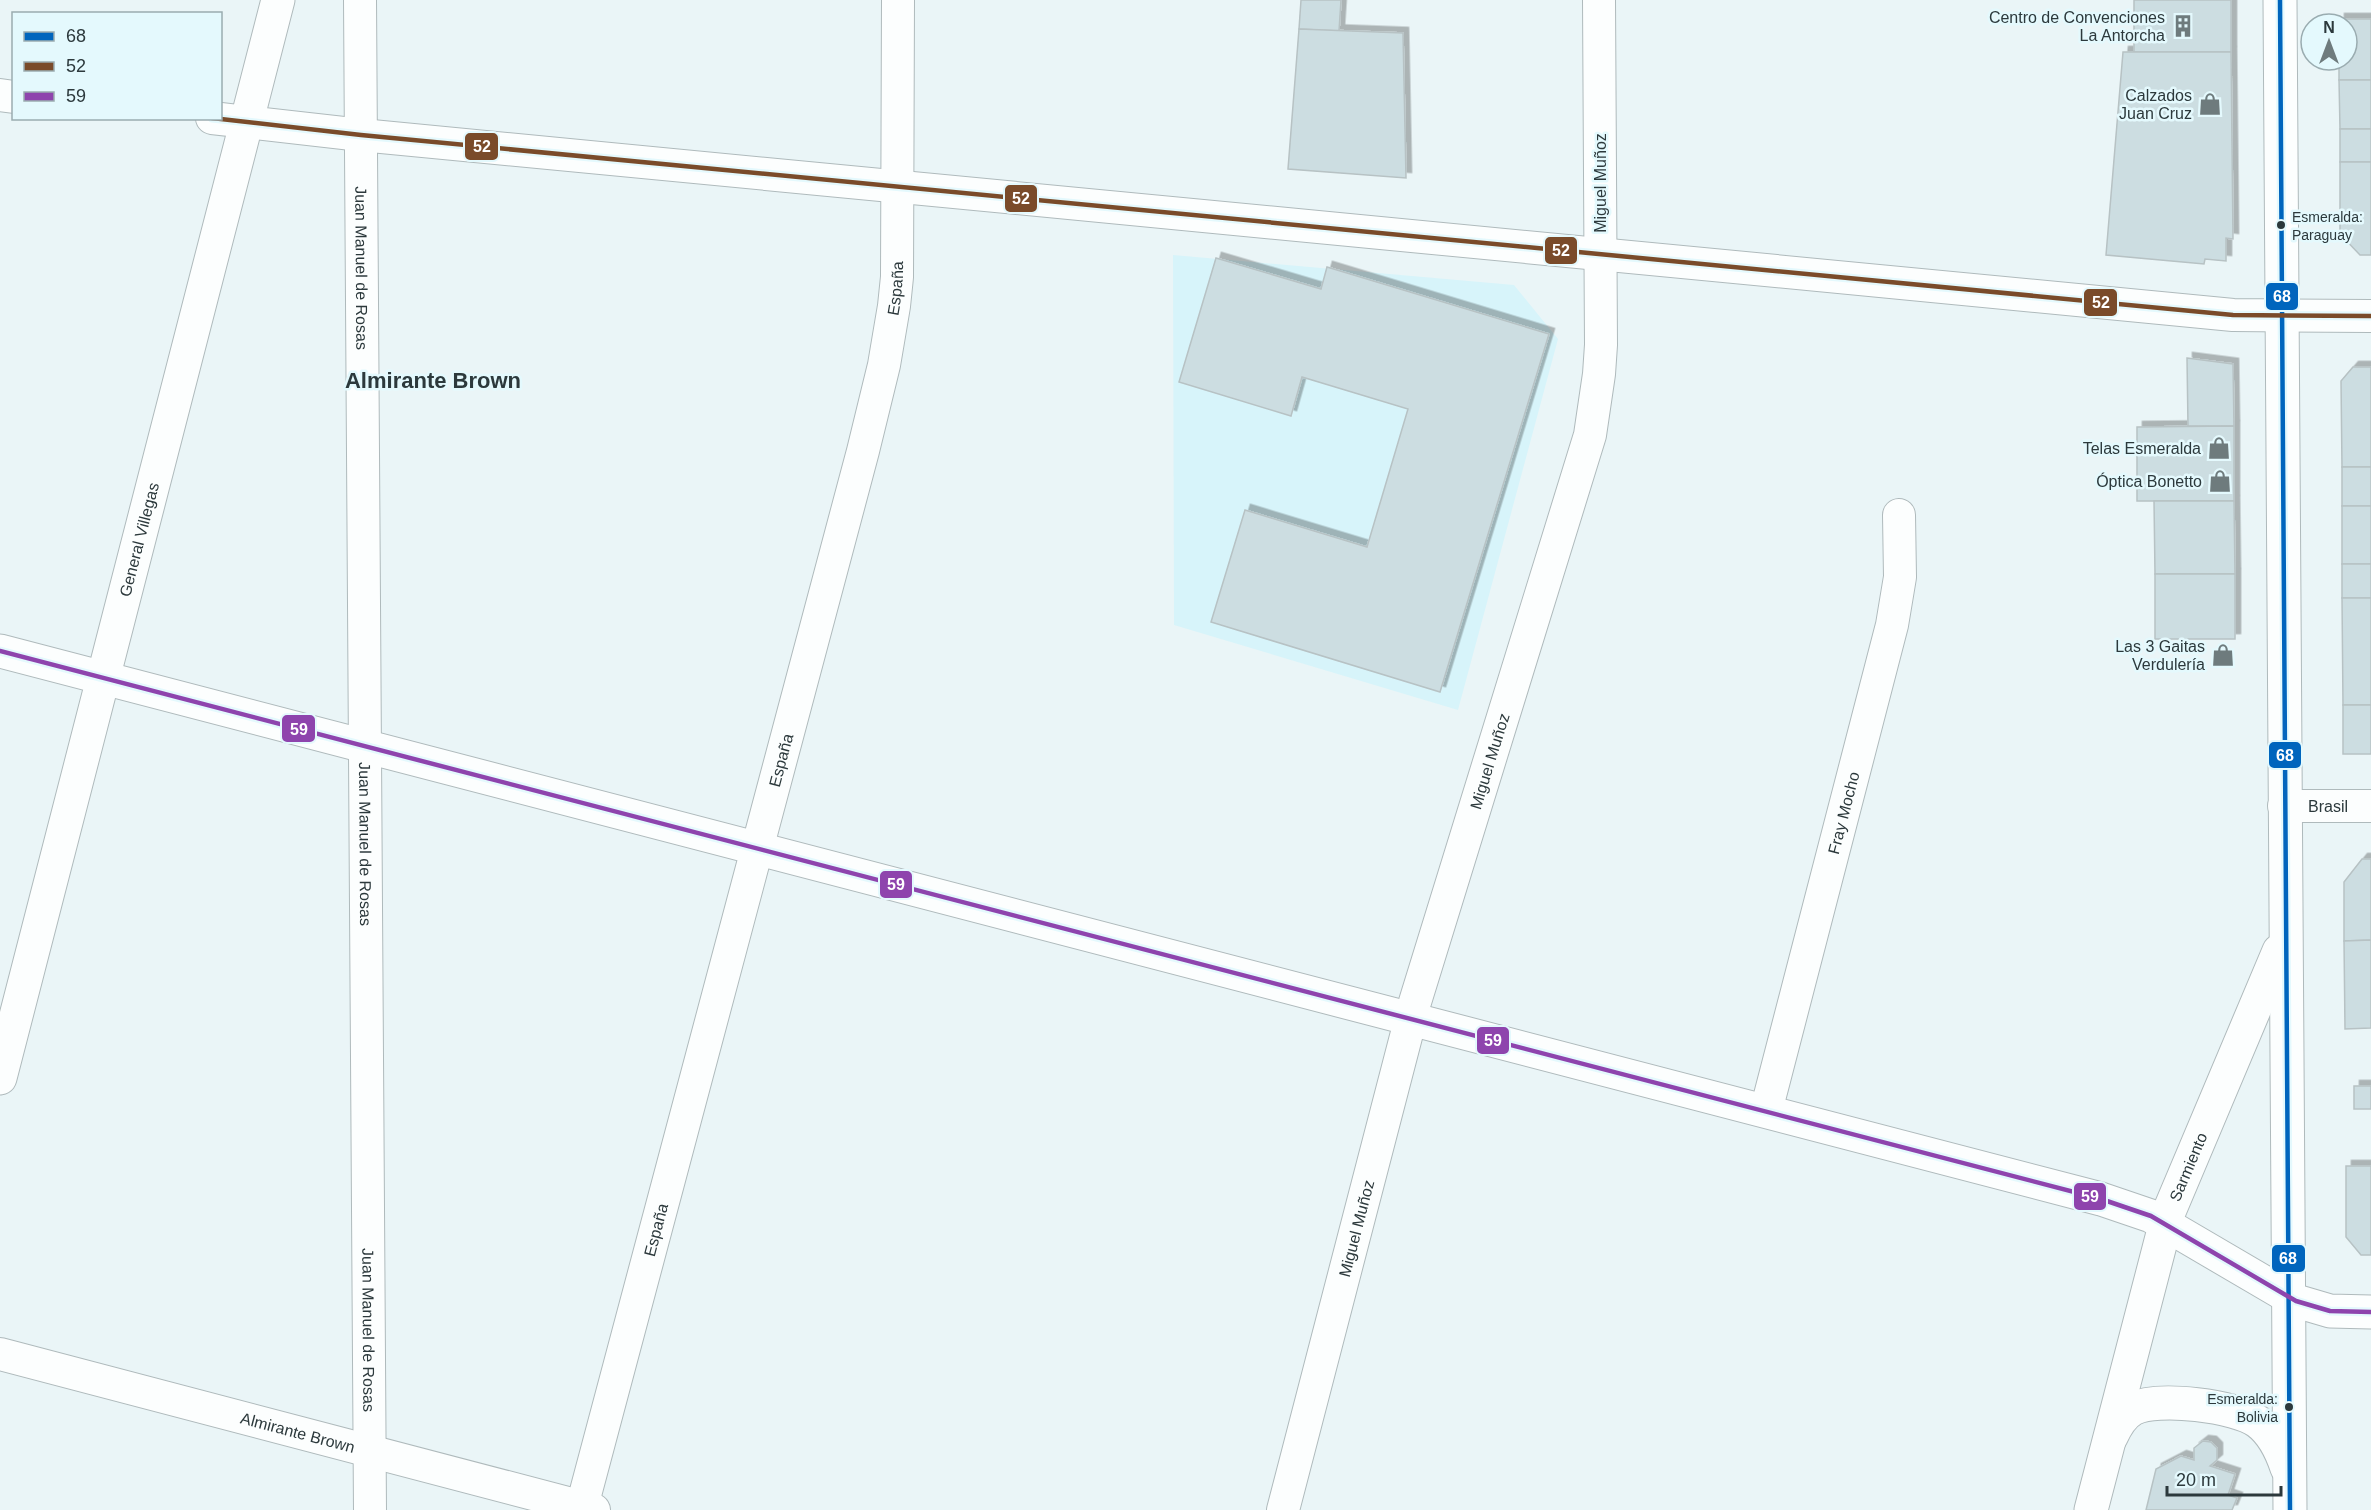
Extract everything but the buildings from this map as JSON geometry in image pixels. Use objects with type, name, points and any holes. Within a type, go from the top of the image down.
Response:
[{"type":"street","name":"General Villegas","points":[[0,1078],[278,0]]},
{"type":"street","name":"Juan Manuel de Rosas","points":[[360,0],[370,1510]]},
{"type":"street","name":"España","points":[[586,1509],[884,365],[896,286],[898,0]]},
{"type":"street","name":"Miguel Muñoz","points":[[1283,1510],[1412,1018],[1588,444],[1599,374],[1599,0]]},
{"type":"street","points":[[2280,0],[2290,1510]]},
{"type":"street","points":[[222,119],[361,135],[2221,314],[2371,316]]},
{"type":"street","name":"Fray Mocho","points":[[1766,1111],[1892,625],[1899,585],[1899,514]]},
{"type":"street","points":[[0,651],[2101,1198],[2135,1209],[2165,1223],[2288,1297],[2330,1311],[2371,1312]]},
{"type":"street","name":"Brasil","points":[[2284,806],[2371,806]]},
{"type":"street","name":"Sarmiento","points":[[2091,1510],[2165,1223],[2178,1186],[2285,939]]},
{"type":"street","name":"Almirante Brown","points":[[0,1354],[586,1509]]},
{"type":"street","points":[[2109,1441],[2127,1413],[2149,1403],[2166,1402],[2235,1411],[2256,1420],[2272,1436],[2282,1454],[2290,1478]]},
{"type":"shaded area","points":[[1173,255],[1514,285],[1558,339],[1458,710],[1174,625]]},
{"type":"transit line","name":"68","points":[[2280,0],[2290,1510]]},
{"type":"transit line","name":"52","points":[[222,119],[361,135],[2233,315],[2371,316]]},
{"type":"transit line","name":"59","points":[[0,651],[2101,1199],[2151,1216],[2296,1301],[2330,1311],[2371,1312]]},
{"type":"place","name":"Centro de Convenciones La Antorcha","points":[[2183,26]]},
{"type":"place","name":"Calzados Juan Cruz","points":[[2210,104]]},
{"type":"place","name":"Esmeralda: Paraguay","points":[[2281,225]]},
{"type":"place","name":"Telas Esmeralda","points":[[2219,448]]},
{"type":"place","name":"Óptica Bonetto","points":[[2220,481]]},
{"type":"place","name":"Las 3 Gaitas Verdulería","points":[[2223,655]]},
{"type":"place","name":"Esmeralda: Bolivia","points":[[2289,1407]]},
{"type":"district","name":"Almirante Brown","points":[[433,380]]}]
